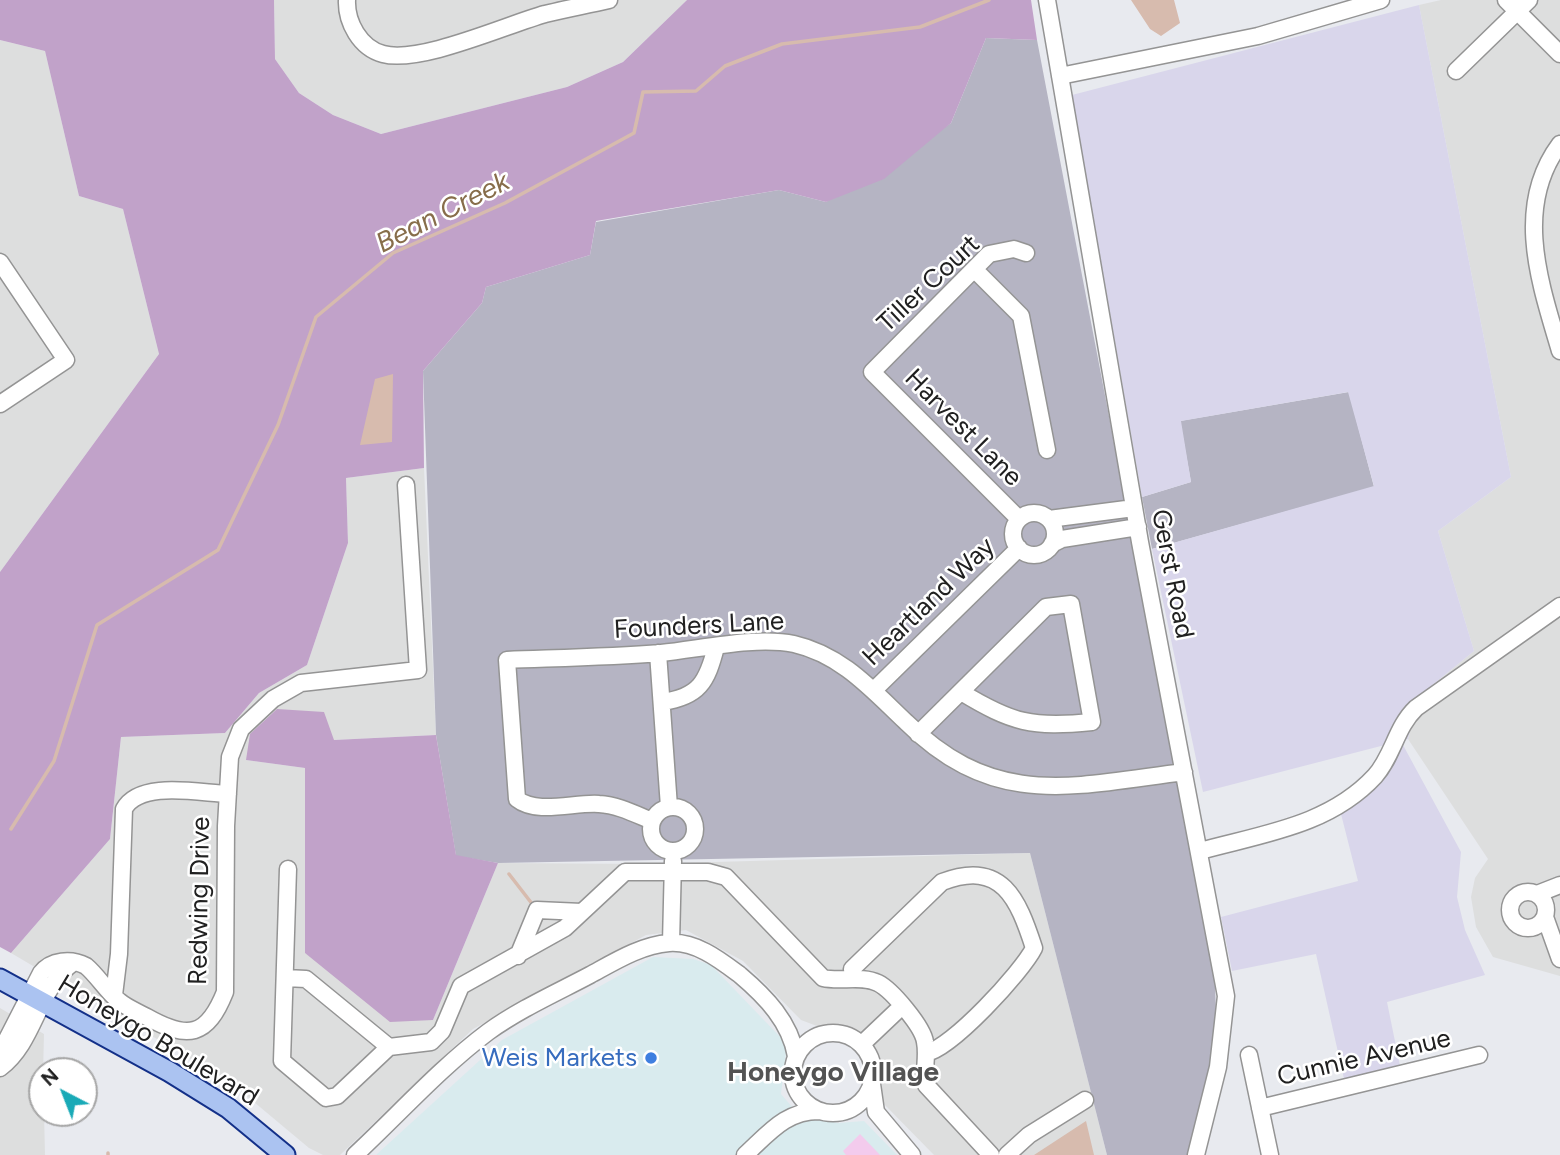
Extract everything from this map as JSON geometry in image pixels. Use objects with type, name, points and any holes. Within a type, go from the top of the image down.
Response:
[{"type":"main road","name":"Honeygo Boulevard","points":[[0,979],[228,1108],[285,1155]]},
{"type":"street","points":[[347,0],[346,13],[364,43],[382,54],[411,55],[545,14],[608,0]]},
{"type":"street","name":"Gerst Road","points":[[1047,0],[1134,508],[1226,996],[1218,1067],[1196,1155]]},
{"type":"street","points":[[1060,76],[1258,36],[1381,0]]},
{"type":"street","points":[[1456,71],[1518,4],[1560,54]]},
{"type":"street","points":[[1560,144],[1544,169],[1535,199],[1532,236],[1542,289],[1560,351]]},
{"type":"street","name":"Tiller Court","points":[[872,372],[989,254],[1014,248],[1026,253]]},
{"type":"street","points":[[0,262],[66,360],[0,404]]},
{"type":"street","points":[[974,269],[1021,316],[1047,450]]},
{"type":"street","name":"Harvest Lane","points":[[872,372],[1019,519]]},
{"type":"street","name":"Redwing Drive","points":[[36,999],[74,962],[86,965],[114,995],[173,1031],[191,1032],[206,1025],[217,1012],[225,992],[228,794],[230,757],[234,741],[252,717],[273,699],[301,683],[418,670],[406,485]]},
{"type":"street","name":"Heartland Way","points":[[1019,548],[1013,531],[1019,519],[1031,513],[1049,519],[1134,508]]},
{"type":"street","points":[[1049,519],[1055,531],[1052,544]]},
{"type":"street","name":"Heartland Way","points":[[1019,548],[1035,554],[1062,539],[1138,527]]},
{"type":"street","name":"Heartland Way","points":[[874,690],[1019,548]]},
{"type":"street","points":[[918,734],[1046,607],[1071,604],[1092,722],[1063,725],[1021,723],[997,714],[961,692]]},
{"type":"street","points":[[1200,851],[1298,825],[1332,810],[1375,776],[1402,725],[1416,708],[1560,606]]},
{"type":"street","name":"Founders Lane","points":[[652,821],[623,809],[600,804],[540,806],[522,803],[517,799],[507,660],[657,653],[771,642],[793,644],[825,655],[849,668],[942,754],[975,771],[1031,787],[1069,787],[1184,772]]},
{"type":"street","points":[[662,702],[683,699],[698,689],[707,676],[716,647]]},
{"type":"street","points":[[657,653],[669,807]]},
{"type":"street","name":"Redwing Drive","points":[[114,995],[119,954],[124,809],[128,801],[148,791],[228,794]]},
{"type":"street","points":[[669,807],[684,810],[694,828],[685,846],[672,850],[654,841],[651,828],[656,814],[669,807]]},
{"type":"street","points":[[671,943],[672,850]]},
{"type":"street","points":[[288,869],[282,1061],[326,1098],[337,1096],[389,1047],[437,1037]]},
{"type":"street","points":[[437,1037],[461,986],[565,928],[625,872],[708,872],[726,877],[823,978],[877,983],[922,1028],[926,1054],[926,1085],[991,1155]]},
{"type":"street","points":[[853,979],[852,969],[942,882],[961,875],[979,874],[991,877],[999,883],[1018,903],[1034,948],[1026,964],[1000,992],[945,1045],[926,1054]]},
{"type":"street","points":[[1558,956],[1530,928],[1515,922],[1511,907],[1521,894],[1537,894],[1560,885]]},
{"type":"street","points":[[1530,928],[1539,925],[1560,891]]},
{"type":"street","points":[[1537,894],[1544,901],[1558,956]]},
{"type":"street","points":[[518,956],[537,910],[582,912]]},
{"type":"street","points":[[355,1155],[488,1033],[527,1008],[624,958],[671,943],[706,952],[720,960],[748,982],[783,1018],[820,1035]]},
{"type":"street","points":[[285,978],[306,979],[389,1047]]},
{"type":"street","points":[[0,1061],[3,1047],[36,999]]},
{"type":"street","points":[[0,1068],[15,1057],[36,999]]},
{"type":"street","points":[[862,1044],[901,1007]]},
{"type":"street","points":[[783,1018],[796,1056]]},
{"type":"street","points":[[745,1155],[780,1121],[795,1087],[793,1070],[796,1056],[810,1040],[820,1035],[842,1033],[862,1044],[873,1066],[872,1084],[876,1112],[912,1155]]},
{"type":"street","points":[[437,1037],[458,1059]]},
{"type":"street","points":[[1249,1055],[1270,1155]]},
{"type":"street","name":"Cunnie Avenue","points":[[1260,1108],[1479,1055]]},
{"type":"street","points":[[846,1111],[862,1101],[872,1084]]},
{"type":"street","points":[[795,1087],[810,1106],[821,1111]]},
{"type":"street","points":[[1007,1155],[1030,1135],[1085,1100]]},
{"type":"street","points":[[780,1121],[805,1111],[846,1111],[872,1118],[889,1130]]},
{"type":"shaded area","points":[[0,0],[274,0],[275,59],[299,93],[333,115],[381,134],[567,87],[623,62],[687,0],[1031,0],[1037,40],[986,38],[951,123],[884,179],[826,202],[779,190],[596,221],[590,255],[486,287],[482,303],[423,371],[424,468],[346,478],[348,543],[307,665],[259,693],[225,733],[121,737],[110,839],[11,953],[0,947],[0,572],[159,354],[123,209],[79,196],[45,51],[0,40]]},
{"type":"shaded area","points":[[274,0],[687,0],[623,62],[567,87],[381,134],[333,115],[299,93],[275,59]]},
{"type":"shaded area","points":[[1131,0],[1174,0],[1180,23],[1161,36],[1150,29]]},
{"type":"shaded area","points":[[1441,0],[1560,0],[1560,976],[1493,957],[1476,927],[1471,897],[1475,878],[1488,859],[1408,739],[1419,696],[1474,651],[1438,531],[1511,477],[1419,5]]},
{"type":"shaded area","points":[[1419,5],[1511,477],[1438,531],[1474,651],[1419,696],[1408,739],[1203,792],[1152,549],[1374,486],[1348,392],[1181,421],[1191,482],[1142,497],[1072,95]]},
{"type":"shaded area","points":[[986,38],[1037,40],[1214,965],[1217,1033],[1199,1124],[1188,1155],[1107,1155],[1030,853],[498,863],[456,856],[436,735],[423,371],[482,303],[486,287],[590,255],[596,222],[779,190],[826,202],[951,123]]},
{"type":"shaded area","points":[[0,40],[45,51],[79,196],[123,209],[159,354],[0,572]]},
{"type":"shaded area","points":[[393,374],[392,442],[360,445],[375,379]]},
{"type":"shaded area","points":[[1349,392],[1374,487],[1152,549],[1142,497],[1191,482],[1180,421]]},
{"type":"shaded area","points":[[424,468],[436,735],[334,740],[246,760],[305,768],[305,953],[433,1020],[498,863],[645,864],[1030,853],[1107,1155],[934,1155],[882,1102],[882,1067],[876,1049],[862,1034],[844,1026],[817,1026],[801,1020],[743,961],[686,930],[646,935],[473,1029],[340,1155],[323,1155],[309,1148],[230,1082],[11,953],[110,839],[121,737],[225,733],[259,693],[307,665],[348,543],[346,478]]},
{"type":"shaded area","points":[[277,709],[324,712],[334,740],[436,735],[456,855],[498,863],[433,1020],[390,1022],[305,953],[305,768],[246,760],[250,734]]},
{"type":"shaded area","points":[[1403,745],[1461,852],[1457,897],[1465,930],[1485,975],[1387,1002],[1400,1066],[1344,1079],[1316,954],[1232,971],[1221,917],[1358,881],[1341,814],[1374,789],[1388,772]]},
{"type":"shaded area","points":[[653,957],[693,959],[711,965],[787,1044],[781,1094],[799,1115],[838,1123],[864,1121],[897,1155],[376,1155],[502,1040]]},
{"type":"shaded area","points":[[0,1008],[44,1034],[43,1057],[28,1057],[28,1127],[44,1127],[45,1155],[0,1155]]},
{"type":"shaded area","points":[[1086,1121],[1094,1155],[1034,1155]]},
{"type":"shaded area","points":[[860,1134],[880,1155],[846,1155],[843,1151]]},
{"type":"waterway","name":"Bean Creek","points":[[11,829],[54,761],[97,625],[218,550],[278,425],[316,317],[393,253],[505,203],[634,133],[643,92],[696,91],[725,66],[782,44],[920,27],[989,0]]},
{"type":"waterway","points":[[509,874],[533,905]]},
{"type":"place","name":"Weis Markets","points":[[651,1058]]},
{"type":"district","name":"Honeygo Village","points":[[833,1073]]}]
